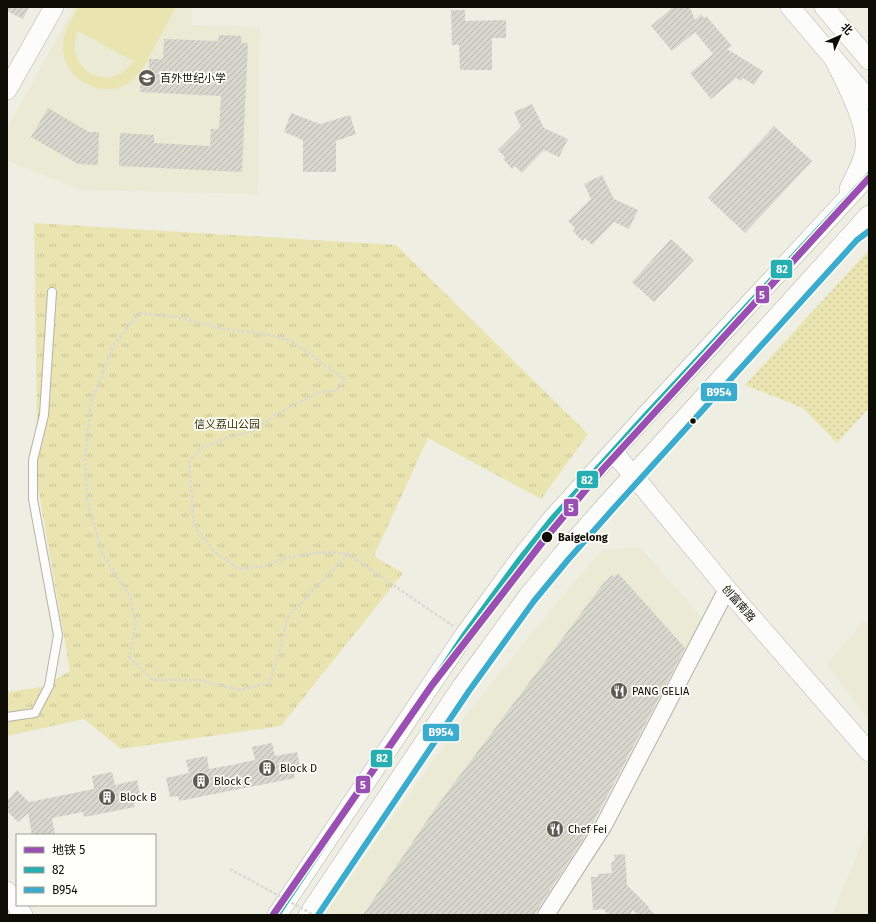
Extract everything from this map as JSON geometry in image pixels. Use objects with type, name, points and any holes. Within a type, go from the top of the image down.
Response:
[{"type":"street","points":[[7,90],[54,7]]},
{"type":"street","points":[[790,7],[869,100]]},
{"type":"street","points":[[824,7],[869,60]]},
{"type":"street","points":[[854,42],[869,53]]},
{"type":"street","points":[[834,59],[856,107],[862,124],[865,148],[856,175],[838,209]]},
{"type":"street","points":[[277,915],[465,634],[515,565],[547,526],[613,452],[869,175]]},
{"type":"street","points":[[308,915],[462,686],[496,638],[561,556],[869,215]]},
{"type":"street","points":[[852,234],[869,221]]},
{"type":"street","name":"创富南路","points":[[613,452],[634,475],[727,589],[869,752]]},
{"type":"street","points":[[546,915],[604,825],[727,589]]},
{"type":"lane","points":[[7,717],[35,713],[49,686],[58,635],[33,499],[32,460],[44,415],[52,292]]},
{"type":"path","points":[[348,554],[287,618],[279,655],[269,683],[240,690],[199,680],[153,680],[129,657],[136,626],[130,596],[103,554],[87,500],[85,459],[91,403],[113,346],[139,313],[176,317],[223,329],[264,334],[292,341],[344,379],[336,391],[320,392],[282,411],[253,431],[226,438],[203,447],[189,461],[194,526],[216,553],[239,569],[264,566],[286,558],[323,552],[348,554],[465,634]]},
{"type":"path","points":[[230,868],[314,915]]},
{"type":"shaded area","name":"百外世纪小学","points":[[74,7],[192,7],[192,25],[260,27],[258,194],[81,190],[7,161],[7,129]]},
{"type":"shaded area","points":[[640,547],[705,621],[592,825],[534,915],[325,915],[384,829],[467,714],[602,550]]},
{"type":"shaded area","points":[[864,621],[869,624],[869,720],[827,664]]},
{"type":"shaded area","points":[[869,826],[869,915],[832,915]]},
{"type":"green space","points":[[78,7],[176,7],[141,71],[127,84],[109,89],[89,85],[80,80],[67,65],[63,44],[67,29]],"holes":[[[78,31],[133,61],[123,72],[112,77],[101,77],[90,74],[76,57],[75,45]]]},
{"type":"green space","name":"信义荔山公园","points":[[34,223],[396,245],[588,434],[541,499],[428,438],[374,556],[403,573],[281,726],[121,749],[84,719],[7,736],[7,692],[42,687],[70,671],[38,488]]},
{"type":"green space","points":[[869,250],[869,408],[837,443],[803,408],[745,385]]},
{"type":"building","points":[[7,7],[29,7],[23,19],[7,11]]},
{"type":"building","points":[[673,7],[690,7],[695,20],[701,14],[704,18],[706,16],[732,46],[727,49],[763,71],[754,85],[743,78],[741,81],[736,78],[711,99],[690,73],[713,54],[695,32],[672,51],[651,26]]},
{"type":"building","points":[[451,10],[465,10],[465,21],[506,20],[506,38],[492,38],[492,70],[460,70],[459,45],[452,45]]},
{"type":"building","points":[[219,35],[242,36],[241,43],[248,43],[242,172],[119,166],[120,133],[154,135],[154,143],[210,146],[211,129],[219,129],[221,96],[140,92],[141,76],[149,76],[149,59],[163,59],[164,39],[218,41]]},
{"type":"building","points":[[532,104],[544,128],[568,139],[559,157],[544,150],[522,173],[515,166],[512,169],[503,159],[505,157],[498,150],[521,127],[514,112]]},
{"type":"building","points":[[48,108],[89,132],[99,132],[98,165],[78,164],[31,137]]},
{"type":"building","points":[[291,113],[320,124],[350,115],[356,134],[336,141],[336,172],[303,172],[303,140],[284,132]]},
{"type":"building","points":[[774,126],[812,161],[745,233],[708,198]]},
{"type":"building","points":[[602,175],[614,199],[638,210],[629,229],[614,222],[592,245],[585,238],[582,241],[573,231],[575,228],[568,221],[591,199],[584,184]]},
{"type":"building","points":[[671,239],[694,260],[654,302],[632,282]]},
{"type":"building","points":[[618,573],[685,648],[592,825],[534,915],[363,915],[437,806],[603,584],[612,575],[614,577]]},
{"type":"building","points":[[272,743],[275,756],[297,752],[301,772],[294,773],[295,778],[179,801],[178,796],[170,797],[166,778],[189,773],[186,760],[207,756],[209,769],[232,765],[255,760],[252,747]]},
{"type":"building","points":[[112,772],[115,785],[137,780],[141,800],[134,802],[135,807],[84,817],[83,812],[52,818],[55,834],[32,834],[28,813],[18,822],[7,811],[7,801],[17,790],[29,802],[94,789],[92,776]]},
{"type":"building","points":[[625,854],[627,885],[656,915],[638,915],[633,910],[629,915],[609,915],[603,909],[593,910],[591,877],[598,877],[598,874],[612,873],[611,862],[615,861],[614,855]]},
{"type":"metro line","name":"5","points":[[273,915],[432,685],[544,540],[603,469],[869,178]]},
{"type":"transit line","name":"82","points":[[277,915],[465,634],[520,559],[551,520],[646,415],[869,175]]},
{"type":"transit line","name":"B954","points":[[318,915],[469,691],[534,601],[613,509],[857,240],[869,231]]},
{"type":"place","name":"百外世纪小学","points":[[147,78]]},
{"type":"place","name":"Baigelong","points":[[547,537]]},
{"type":"place","name":"PANG GELIA","points":[[619,691]]},
{"type":"place","name":"Block D","points":[[267,768]]},
{"type":"place","name":"Block C","points":[[201,781]]},
{"type":"place","name":"Block B","points":[[107,797]]},
{"type":"place","name":"Chef Fei","points":[[555,829]]}]
